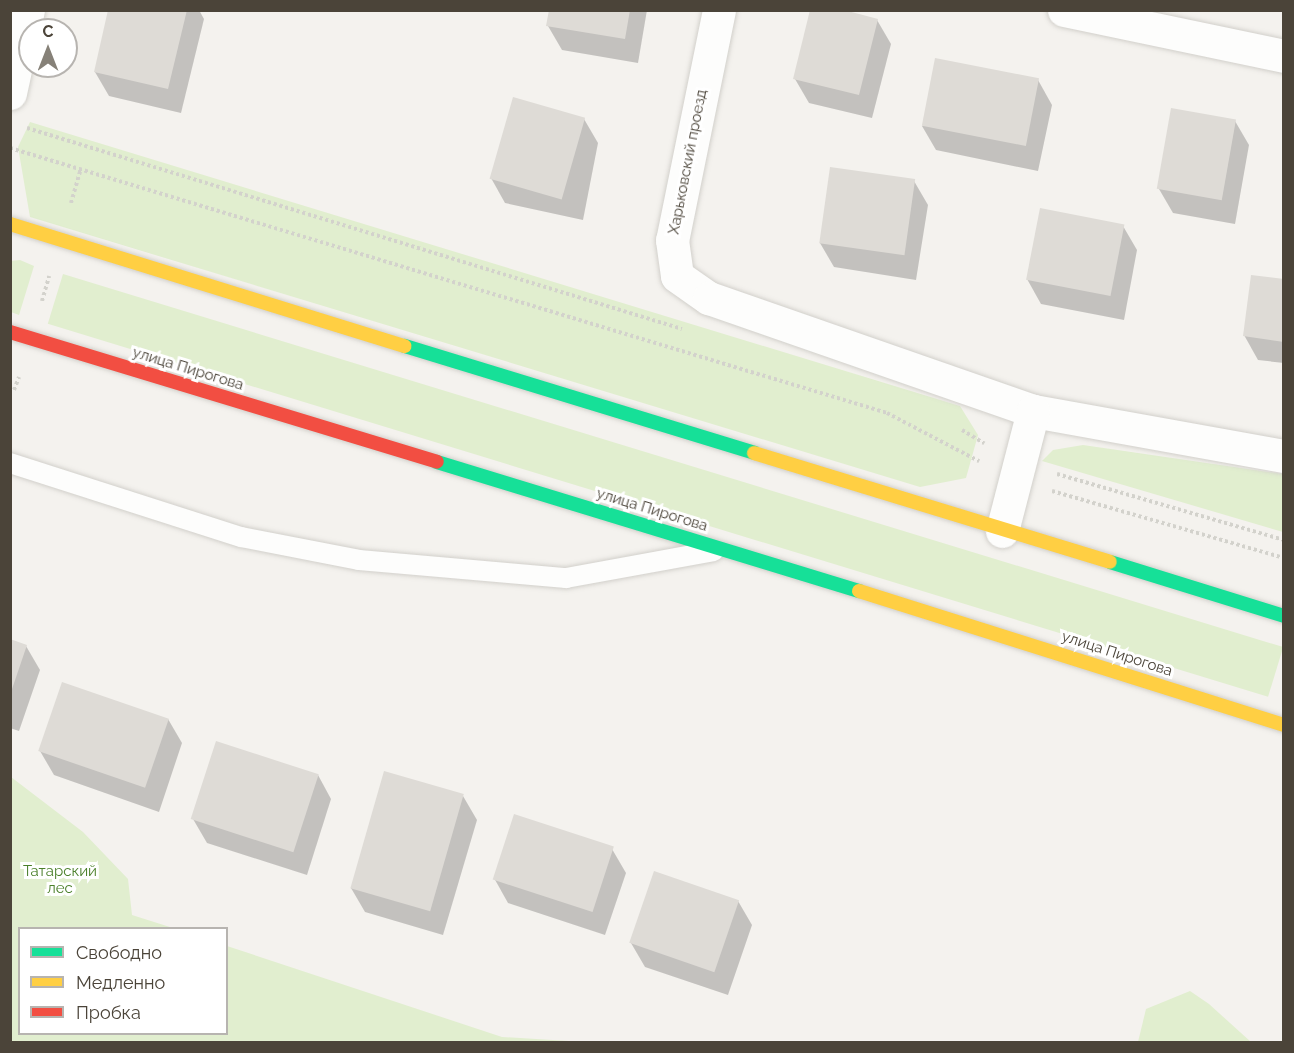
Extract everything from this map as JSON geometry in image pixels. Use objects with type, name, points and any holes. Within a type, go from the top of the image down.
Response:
[{"type":"main road","points":[[10,224],[1284,616]]},
{"type":"main road","name":"улица Пирогова","points":[[10,332],[1022,640],[1284,724]]},
{"type":"street","name":"Харьковский проезд","points":[[719,10],[672,240],[677,276],[710,298],[1033,411],[1284,456]]},
{"type":"street","points":[[1064,10],[1284,56]]},
{"type":"street","points":[[10,93],[18,41]]},
{"type":"street","points":[[1002,531],[1033,411]]},
{"type":"lane","points":[[10,464],[241,537],[359,560],[566,578],[724,549]]},
{"type":"path","points":[[22,127],[684,330]]},
{"type":"path","points":[[10,148],[887,413],[1019,472],[1284,558]]},
{"type":"path","points":[[951,424],[1019,472],[1284,540]]},
{"type":"green space","points":[[30,122],[960,406],[978,435],[966,478],[920,487],[30,217],[18,147]]},
{"type":"green space","points":[[20,260],[34,266],[19,315],[11,312],[10,261]]},
{"type":"green space","points":[[63,274],[1283,647],[1268,697],[48,324]]},
{"type":"green space","points":[[1083,445],[1283,474],[1283,532],[1042,461],[1053,450]]},
{"type":"green space","name":"Татарский лес","points":[[11,777],[83,832],[128,879],[132,915],[170,927],[18,927],[18,1035],[228,1035],[228,946],[502,1037],[585,1042],[11,1042]]},
{"type":"green space","points":[[1190,991],[1209,1004],[1251,1042],[1138,1042],[1146,1009]]},
{"type":"building","points":[[108,10],[187,10],[168,89],[94,72]]},
{"type":"building","points":[[549,10],[630,10],[625,39],[546,26]]},
{"type":"building","points":[[810,10],[844,10],[878,19],[859,95],[793,79]]},
{"type":"building","points":[[935,58],[1039,78],[1026,146],[922,126]]},
{"type":"building","points":[[513,97],[585,118],[562,199],[490,179]]},
{"type":"building","points":[[1171,108],[1236,119],[1222,200],[1157,189]]},
{"type":"building","points":[[830,167],[915,179],[904,255],[819,243]]},
{"type":"building","points":[[1040,208],[1124,224],[1110,296],[1026,280]]},
{"type":"building","points":[[1251,275],[1284,279],[1284,342],[1243,336]]},
{"type":"building","points":[[10,639],[27,645],[11,692],[10,692]]},
{"type":"building","points":[[62,682],[169,719],[145,788],[38,751]]},
{"type":"building","points":[[216,741],[319,774],[293,852],[191,819]]},
{"type":"building","points":[[384,771],[464,794],[430,911],[350,888]]},
{"type":"building","points":[[514,814],[614,846],[593,912],[493,880]]},
{"type":"building","points":[[654,871],[739,900],[714,972],[629,943]]},
{"type":"traffic: fast","points":[[405,346],[754,453]]},
{"type":"traffic: fast","points":[[437,462],[859,591]]},
{"type":"traffic: fast","points":[[1110,562],[1284,616]]},
{"type":"traffic: slow","points":[[10,224],[405,346]]},
{"type":"traffic: slow","points":[[754,453],[1110,562]]},
{"type":"traffic: slow","points":[[859,591],[1284,725]]},
{"type":"traffic: jam","points":[[10,332],[437,462]]}]
